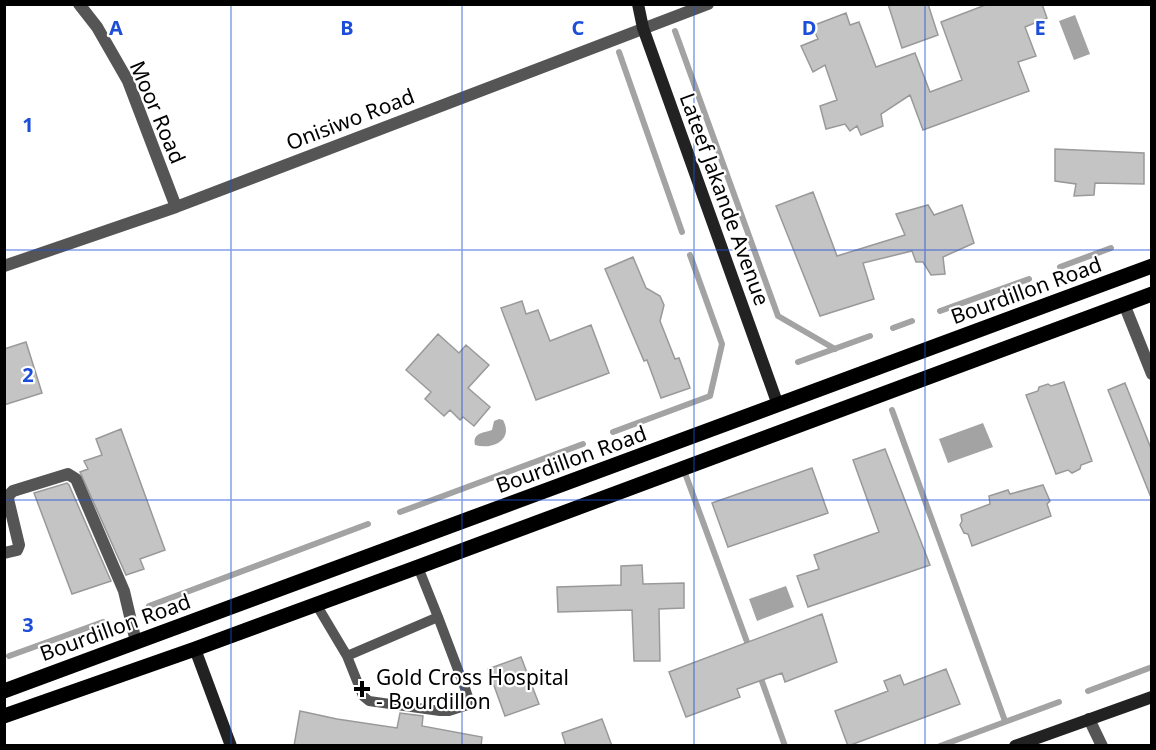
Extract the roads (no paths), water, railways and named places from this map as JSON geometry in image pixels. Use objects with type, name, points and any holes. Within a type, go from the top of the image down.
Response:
[{"type":"main road","name":"Bourdillon Road","points":[[4,691],[1152,266]]},
{"type":"main road","points":[[4,716],[195,649],[1152,294]]},
{"type":"street","name":"Moor Road","points":[[79,4],[97,27],[128,81],[176,207]]},
{"type":"street","name":"Lateef Jakande Avenue","points":[[638,4],[644,28],[778,405]]},
{"type":"street","name":"Onisiwo Road","points":[[4,266],[176,207],[708,4]]},
{"type":"street","points":[[1124,304],[1152,374]]},
{"type":"street","points":[[4,554],[17,550],[19,545],[9,495],[13,491],[68,474],[72,475],[123,591],[136,642]]},
{"type":"street","points":[[195,649],[231,746]]},
{"type":"street","points":[[1015,746],[1152,697]]},
{"type":"street","points":[[1089,719],[1102,746]]},
{"type":"lane","points":[[316,604],[347,656],[363,696],[369,700],[440,711],[449,711],[468,705],[466,691],[418,567]]},
{"type":"lane","points":[[347,656],[438,617]]},
{"type":"waterway","points":[[675,31],[778,316],[835,349]]},
{"type":"waterway","points":[[619,52],[682,232]]},
{"type":"waterway","points":[[1060,267],[1111,248]]},
{"type":"waterway","points":[[613,432],[710,396],[722,344],[690,255]]},
{"type":"waterway","points":[[940,311],[1029,279]]},
{"type":"waterway","points":[[893,328],[912,321]]},
{"type":"waterway","points":[[798,362],[870,336]]},
{"type":"waterway","points":[[892,410],[1005,721]]},
{"type":"waterway","points":[[400,512],[583,444]]},
{"type":"waterway","points":[[685,473],[750,650]]},
{"type":"waterway","points":[[149,606],[368,524]]},
{"type":"waterway","points":[[9,656],[103,622]]},
{"type":"waterway","points":[[1088,691],[1152,667]]},
{"type":"waterway","points":[[759,673],[785,746]]},
{"type":"waterway","points":[[940,746],[1059,702]]},
{"type":"place","name":"Gold Cross Hospital - Bourdillon","points":[[362,689]]}]
